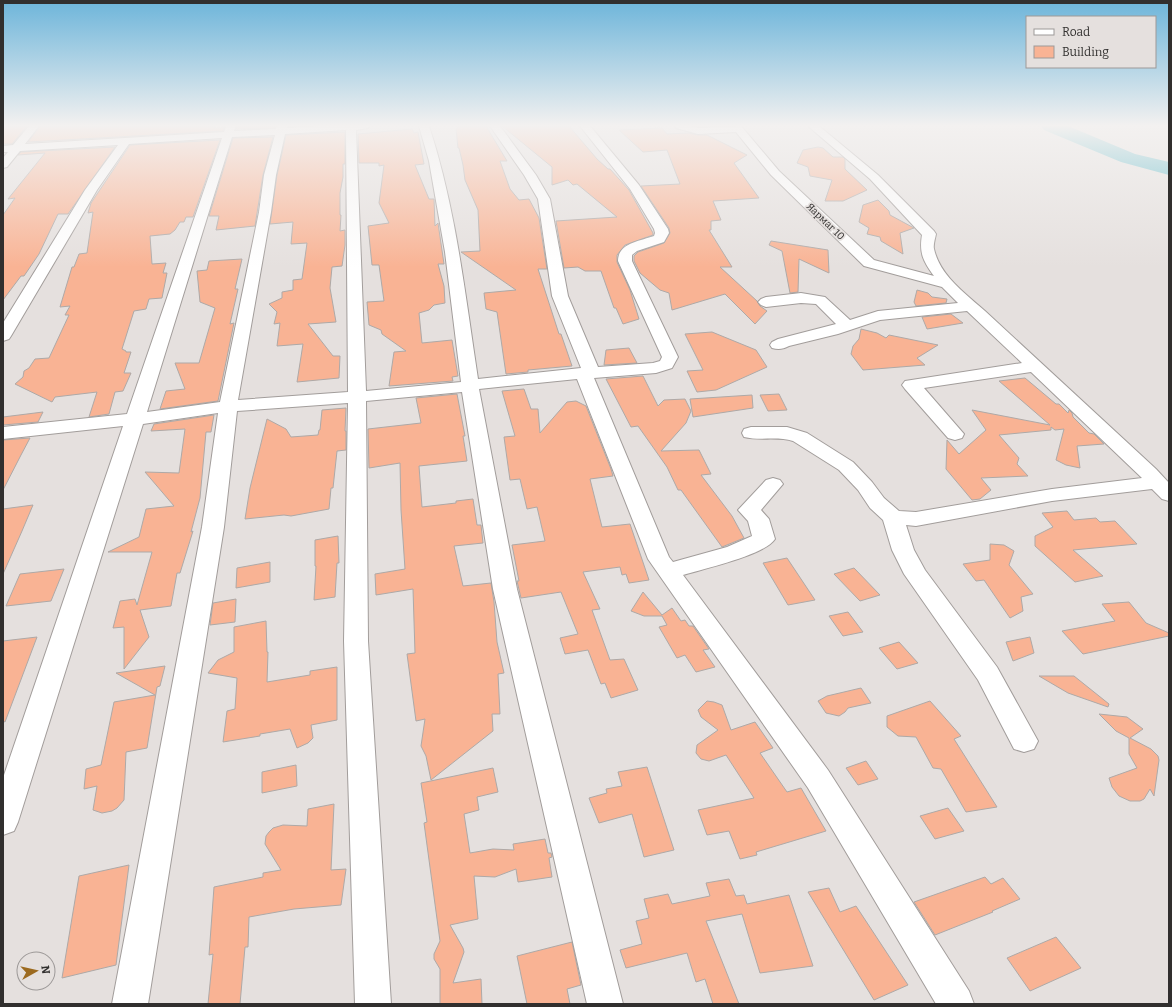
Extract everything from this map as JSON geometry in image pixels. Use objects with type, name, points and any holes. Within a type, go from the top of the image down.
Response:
[{"type":"street","points":[[3,336],[91,190],[103,173]]},
{"type":"street","points":[[3,822],[136,419],[215,173]]},
{"type":"street","points":[[130,1004],[213,527],[228,406],[265,212],[270,173]]},
{"type":"street","points":[[356,173],[356,641],[373,1004]]},
{"type":"street","points":[[437,173],[450,244],[470,386],[505,590],[605,1004]]},
{"type":"street","points":[[528,173],[544,199],[560,296],[587,373],[659,559],[818,779],[956,1004]]},
{"type":"street","points":[[3,433],[136,419],[228,406],[470,386],[491,382],[656,368],[666,364],[670,357],[625,261],[625,254],[632,248],[659,239],[662,233],[661,229],[635,188],[623,173]]},
{"type":"street","name":"Яармаг 10","points":[[775,173],[869,263],[947,284]]},
{"type":"street","points":[[869,173],[929,234],[927,248],[932,263],[952,290],[971,306],[1163,489]]},
{"type":"street","points":[[766,302],[801,298],[820,300],[847,326]]},
{"type":"street","points":[[778,345],[784,342],[847,326],[878,316],[971,306]]},
{"type":"street","points":[[955,434],[911,385],[1034,366]]},
{"type":"street","points":[[751,433],[787,433],[800,437],[846,466],[865,486],[877,503],[893,517],[903,550],[916,574],[988,674],[1024,741]]},
{"type":"street","points":[[668,571],[735,552],[764,539],[758,519],[749,510],[773,484]]},
{"type":"street","points":[[893,517],[916,519],[1052,495],[1163,489]]},
{"type":"building","points":[[29,173],[97,173],[68,214],[58,214],[39,254],[24,276],[21,276],[3,300],[3,215],[15,198],[8,199]]},
{"type":"building","points":[[111,173],[208,173],[193,217],[186,217],[184,222],[180,222],[175,230],[170,234],[150,236],[152,264],[166,263],[163,273],[167,273],[162,298],[149,299],[146,309],[134,311],[122,349],[126,352],[131,352],[124,373],[131,373],[123,391],[115,392],[109,414],[89,417],[97,392],[55,397],[52,402],[15,384],[23,377],[24,371],[29,368],[35,359],[49,358],[69,315],[65,315],[70,306],[60,307],[72,267],[74,267],[79,254],[87,253],[93,212],[88,213],[91,203]]},
{"type":"building","points":[[222,173],[264,173],[255,226],[216,230],[219,216],[209,216]]},
{"type":"building","points":[[277,173],[343,173],[340,193],[340,231],[345,230],[345,245],[342,266],[332,267],[330,288],[336,322],[308,324],[333,356],[340,356],[339,378],[297,382],[303,344],[277,346],[280,323],[274,324],[277,312],[269,304],[282,298],[282,292],[293,290],[293,280],[302,279],[307,243],[291,244],[293,222],[270,224]]},
{"type":"building","points":[[383,173],[418,173],[429,199],[434,199],[435,226],[438,223],[444,264],[438,264],[444,286],[445,303],[434,305],[429,310],[419,313],[422,343],[452,340],[458,376],[452,377],[453,381],[389,386],[394,352],[406,351],[382,334],[381,330],[369,325],[367,302],[384,301],[379,265],[372,265],[368,226],[389,223],[379,203]]},
{"type":"building","points":[[464,173],[504,173],[510,189],[519,200],[529,199],[539,218],[547,269],[538,269],[559,334],[561,334],[572,366],[528,370],[528,372],[506,374],[497,312],[486,309],[484,293],[516,290],[461,252],[480,251],[478,210],[465,180]]},
{"type":"building","points":[[552,173],[614,173],[629,190],[653,233],[653,235],[625,245],[617,255],[617,262],[630,290],[639,319],[623,324],[616,308],[614,308],[601,271],[585,271],[578,267],[564,268],[556,221],[617,217],[577,184],[573,185],[568,180],[552,185]]},
{"type":"building","points":[[676,173],[741,173],[759,198],[713,201],[721,220],[711,221],[711,230],[709,230],[732,267],[720,267],[767,311],[755,324],[725,294],[672,310],[669,293],[660,290],[640,273],[634,261],[634,256],[638,252],[664,243],[670,233],[669,228],[641,186],[680,184]]},
{"type":"building","points":[[809,173],[849,173],[867,190],[843,201],[825,201],[832,180],[810,176]]},
{"type":"building","points":[[878,200],[889,211],[890,215],[914,228],[900,233],[903,254],[881,241],[880,237],[867,234],[869,228],[859,222],[863,205]]},
{"type":"building","points":[[771,241],[828,250],[829,273],[799,259],[798,292],[790,293],[782,251],[769,245]]},
{"type":"building","points":[[242,259],[235,289],[238,289],[230,324],[234,323],[218,401],[160,409],[166,391],[185,389],[175,363],[199,363],[215,308],[200,302],[197,271],[207,270],[209,261]]},
{"type":"building","points":[[917,290],[928,293],[932,297],[947,299],[946,303],[916,306],[914,302]]},
{"type":"building","points":[[951,314],[963,323],[927,329],[922,317]]},
{"type":"building","points":[[861,329],[877,333],[886,338],[889,335],[938,345],[917,358],[925,365],[863,370],[851,354],[853,346],[859,339]]},
{"type":"building","points":[[712,332],[756,350],[767,367],[716,390],[697,392],[687,371],[703,370],[685,334]]},
{"type":"building","points":[[629,348],[637,363],[604,365],[606,350]]},
{"type":"building","points":[[643,376],[658,406],[664,400],[685,399],[691,411],[686,423],[661,451],[699,450],[711,474],[701,475],[732,516],[744,538],[722,547],[681,490],[678,490],[667,467],[638,426],[631,427],[606,379]]},
{"type":"building","points":[[1025,378],[1056,404],[1059,404],[1068,413],[1069,410],[1073,417],[1089,433],[1094,434],[1104,444],[1077,446],[1080,468],[1066,465],[1056,460],[1064,429],[1055,430],[1051,427],[1051,430],[999,435],[1019,458],[1017,464],[1028,476],[981,478],[991,490],[980,499],[972,500],[946,469],[947,440],[959,454],[986,430],[972,410],[1050,425],[999,381]]},
{"type":"building","points":[[524,389],[531,409],[538,409],[540,433],[567,402],[576,401],[586,406],[611,469],[613,476],[590,479],[602,527],[630,524],[649,580],[629,583],[626,574],[622,575],[620,567],[583,572],[600,609],[592,610],[610,660],[624,659],[638,690],[611,698],[605,683],[601,684],[588,650],[565,654],[560,638],[578,634],[561,592],[521,598],[512,545],[545,541],[537,507],[527,509],[520,479],[510,480],[504,437],[515,436],[502,391]]},
{"type":"building","points":[[457,394],[465,436],[463,436],[467,461],[419,466],[422,507],[456,503],[456,501],[473,499],[477,525],[481,525],[483,543],[454,546],[463,586],[491,583],[497,642],[504,673],[498,674],[500,714],[492,714],[493,731],[431,780],[426,756],[421,746],[425,719],[416,721],[407,654],[415,653],[413,589],[376,595],[375,574],[405,569],[401,510],[400,463],[369,468],[368,429],[421,423],[416,398]]},
{"type":"building","points":[[779,394],[787,410],[768,411],[760,395]]},
{"type":"building","points":[[752,395],[753,408],[693,417],[690,399]]},
{"type":"building","points":[[346,408],[346,450],[337,451],[329,509],[291,516],[284,515],[245,519],[250,488],[267,419],[286,429],[291,437],[318,435],[322,410]]},
{"type":"building","points":[[43,412],[38,422],[3,425],[3,417]]},
{"type":"building","points":[[214,415],[211,432],[206,432],[200,498],[191,532],[193,531],[180,573],[177,573],[171,606],[140,610],[149,637],[124,669],[124,627],[113,628],[120,601],[135,599],[137,605],[152,552],[108,552],[139,537],[146,509],[174,506],[145,472],[179,473],[185,429],[151,431],[154,424]]},
{"type":"building","points":[[30,438],[21,455],[3,490],[3,440]]},
{"type":"building","points":[[33,505],[22,531],[3,574],[3,509]]},
{"type":"building","points":[[1067,511],[1074,520],[1096,518],[1100,522],[1115,521],[1137,544],[1073,550],[1103,576],[1075,582],[1035,546],[1035,536],[1053,527],[1042,513]]},
{"type":"building","points":[[338,536],[339,563],[337,563],[335,597],[314,600],[316,566],[315,540]]},
{"type":"building","points":[[990,544],[1004,545],[1014,551],[1009,565],[1033,594],[1021,597],[1023,611],[1010,618],[984,580],[976,581],[963,564],[990,560]]},
{"type":"building","points":[[787,558],[815,600],[788,605],[763,563]]},
{"type":"building","points":[[270,562],[270,582],[236,588],[237,568]]},
{"type":"building","points":[[854,568],[880,595],[860,601],[834,574]]},
{"type":"building","points":[[64,569],[51,601],[6,606],[20,574]]},
{"type":"building","points":[[643,592],[662,615],[672,608],[681,621],[685,620],[689,626],[693,626],[709,649],[703,650],[715,667],[696,672],[685,655],[677,658],[659,627],[667,625],[662,616],[644,616],[631,611]]},
{"type":"building","points":[[236,599],[235,622],[210,625],[213,603]]},
{"type":"building","points":[[1129,602],[1146,623],[1169,633],[1169,636],[1083,654],[1062,631],[1115,621],[1102,604]]},
{"type":"building","points":[[848,612],[863,632],[843,636],[829,616]]},
{"type":"building","points":[[266,621],[268,652],[267,682],[310,675],[310,671],[337,667],[337,720],[311,725],[313,738],[308,743],[297,748],[290,729],[223,742],[227,711],[235,709],[237,678],[208,673],[218,660],[234,652],[234,627]]},
{"type":"building","points":[[37,637],[5,722],[3,721],[3,641]]},
{"type":"building","points":[[1030,637],[1034,653],[1013,661],[1006,642]]},
{"type":"building","points":[[899,642],[918,663],[897,669],[879,648]]},
{"type":"building","points":[[165,666],[160,686],[157,687],[147,748],[126,752],[124,800],[112,811],[102,813],[93,810],[97,786],[84,789],[86,769],[101,765],[114,702],[155,695],[116,673]]},
{"type":"building","points":[[1039,676],[1074,676],[1109,704],[1108,707],[1068,693]]},
{"type":"building","points":[[861,688],[871,703],[848,708],[839,716],[826,713],[818,701],[827,696]]},
{"type":"building","points":[[707,701],[722,705],[731,730],[755,722],[773,748],[760,753],[787,792],[801,788],[826,831],[756,852],[757,855],[740,859],[729,831],[707,835],[698,810],[754,798],[726,755],[709,761],[701,759],[696,753],[697,745],[718,730],[701,717],[698,710]]},
{"type":"building","points":[[930,701],[961,736],[954,739],[997,807],[966,812],[941,769],[933,768],[916,737],[898,736],[887,727],[887,716]]},
{"type":"building","points":[[1099,714],[1127,717],[1143,729],[1130,738],[1151,749],[1158,756],[1159,760],[1154,796],[1150,789],[1144,799],[1140,801],[1130,801],[1119,796],[1112,787],[1109,778],[1137,768],[1129,754],[1129,738],[1116,731]]},
{"type":"building","points":[[866,761],[878,779],[858,785],[846,768]]},
{"type":"building","points":[[296,765],[297,786],[262,793],[262,772]]},
{"type":"building","points":[[647,767],[674,850],[644,857],[632,814],[599,823],[589,798],[607,793],[606,789],[622,786],[618,772]]},
{"type":"building","points":[[493,768],[498,792],[477,797],[479,810],[464,814],[470,853],[493,849],[514,850],[513,844],[545,839],[548,853],[551,853],[552,857],[549,858],[552,877],[518,882],[516,869],[495,877],[474,876],[478,919],[450,925],[464,952],[453,983],[481,979],[482,1004],[440,1004],[440,969],[434,959],[434,954],[440,941],[424,823],[427,822],[421,783]]},
{"type":"building","points":[[334,804],[331,870],[346,869],[341,905],[294,909],[249,917],[248,947],[245,947],[240,1004],[208,1004],[213,954],[209,955],[214,887],[263,877],[263,873],[281,870],[265,844],[266,836],[269,832],[273,828],[283,825],[307,826],[308,809]]},
{"type":"building","points":[[948,808],[964,831],[935,839],[920,816]]},
{"type":"building","points":[[129,865],[116,965],[62,978],[79,876]]},
{"type":"building","points":[[985,877],[991,884],[1003,878],[1020,899],[992,911],[993,912],[935,935],[914,902]]},
{"type":"building","points":[[729,879],[736,896],[744,895],[747,904],[789,895],[813,966],[760,973],[742,914],[706,921],[739,1004],[713,1004],[705,979],[696,982],[687,953],[626,968],[620,950],[642,944],[636,921],[649,918],[644,899],[668,894],[672,904],[710,896],[706,883]]},
{"type":"building","points":[[829,888],[840,912],[856,906],[908,985],[874,1000],[808,892]]},
{"type":"building","points":[[1056,937],[1081,968],[1030,991],[1007,958]]},
{"type":"building","points":[[572,942],[581,985],[567,989],[570,1004],[527,1004],[517,956]]}]
